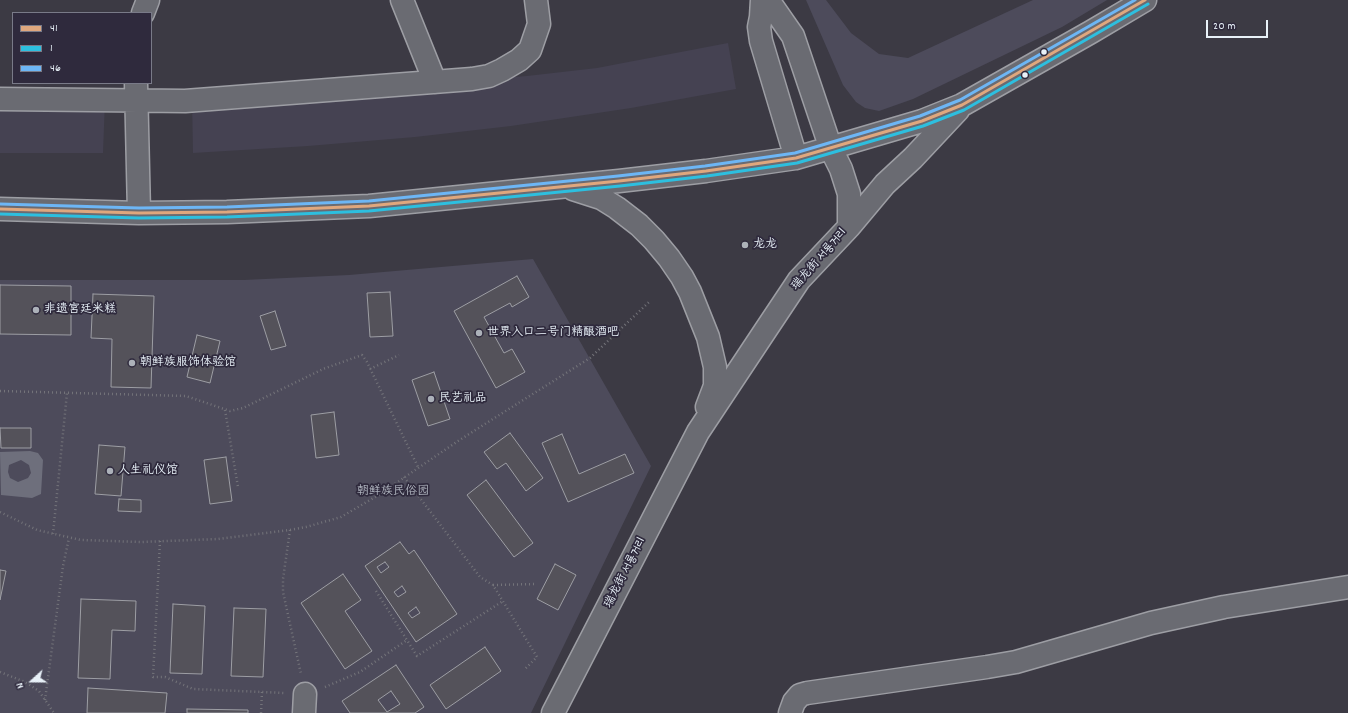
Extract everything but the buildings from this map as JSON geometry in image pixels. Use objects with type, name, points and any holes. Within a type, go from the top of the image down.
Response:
[{"type":"street","points":[[143,12],[148,0]]},
{"type":"street","points":[[402,0],[435,82]]},
{"type":"street","points":[[0,99],[137,92],[184,101],[472,79],[489,76],[519,60],[530,50],[539,24],[536,0]]},
{"type":"street","points":[[762,0],[759,27],[761,41],[796,158]]},
{"type":"street","points":[[768,0],[793,36],[831,149],[841,168],[850,194],[849,227]]},
{"type":"street","points":[[0,209],[139,213],[227,212],[369,206],[698,172],[796,158],[831,149],[922,121],[962,105],[1145,0]]},
{"type":"street","points":[[137,92],[139,213]]},
{"type":"street","name":"瑞龙街 서룡거리","points":[[553,713],[698,432],[765,331],[800,280],[849,227],[885,184],[913,158],[962,105]]},
{"type":"street","name":"瑞龙街 서룡거리","points":[[562,186],[601,198],[617,208],[639,225],[654,240],[682,277],[698,310],[708,337],[715,367],[715,386],[698,432]]},
{"type":"street","points":[[790,713],[794,702],[800,695],[807,693],[987,668],[1016,662],[1158,622],[1224,607],[1348,587]]},
{"type":"path","points":[[0,512],[37,530],[81,540],[160,541],[218,539],[290,530],[341,517],[377,496],[458,440],[590,358],[649,302]]},
{"type":"path","points":[[370,369],[399,355]]},
{"type":"path","points":[[0,391],[186,396],[230,411],[243,408],[324,369],[362,356],[370,369],[418,468]]},
{"type":"path","points":[[53,534],[67,393]]},
{"type":"path","points":[[225,410],[238,487]]},
{"type":"path","points":[[404,477],[480,577],[493,585],[537,657],[525,669]]},
{"type":"path","points":[[290,530],[283,579],[284,592],[305,703]]},
{"type":"path","points":[[45,700],[63,566],[69,538]]},
{"type":"path","points":[[160,541],[153,677],[166,677],[193,689],[262,692],[305,703],[360,672],[407,640]]},
{"type":"path","points":[[493,585],[537,584]]},
{"type":"path","points":[[376,591],[418,656],[502,601]]},
{"type":"path","points":[[0,672],[25,682],[38,691],[54,713]]},
{"type":"path","points":[[262,692],[262,713]]},
{"type":"shaded area","points":[[728,43],[736,89],[631,108],[511,126],[415,137],[308,146],[193,153],[192,98],[308,93],[527,76],[597,68]]},
{"type":"shaded area","points":[[0,100],[105,100],[103,153],[0,153]]},
{"type":"shaded area","points":[[30,451],[38,453],[43,460],[41,494],[32,498],[1,495],[0,452]],"holes":[[[21,460],[29,465],[31,473],[28,478],[18,482],[10,478],[8,472],[9,465]]]},
{"type":"green space","points":[[806,0],[826,0],[851,33],[879,54],[908,58],[1033,0],[1107,0],[1062,27],[913,99],[879,111],[865,108],[856,102],[843,85]]},
{"type":"green space","name":"朝鲜族民俗园","points":[[533,259],[651,466],[531,713],[0,713],[0,280],[244,280],[349,275]]},
{"type":"transit line","name":"46","points":[[0,204],[139,208],[227,207],[369,201],[618,176],[705,166],[795,153],[920,116],[960,100],[1135,0]]},
{"type":"transit line","name":"41","points":[[0,209],[139,213],[227,212],[369,206],[619,181],[706,171],[796,158],[922,121],[962,105],[1145,0]]},
{"type":"transit line","name":"1","points":[[0,214],[139,218],[227,217],[369,211],[620,186],[707,176],[797,163],[923,126],[964,110],[1148,4]]},
{"type":"place","name":"龙龙","points":[[745,245]]},
{"type":"place","name":"非遗宫廷米糕","points":[[36,310]]},
{"type":"place","name":"世界入口二号门精酿酒吧","points":[[479,333]]},
{"type":"place","name":"朝鲜族服饰体验馆","points":[[132,363]]},
{"type":"place","name":"民艺礼品","points":[[431,399]]},
{"type":"place","name":"人生礼仪馆","points":[[110,471]]}]
